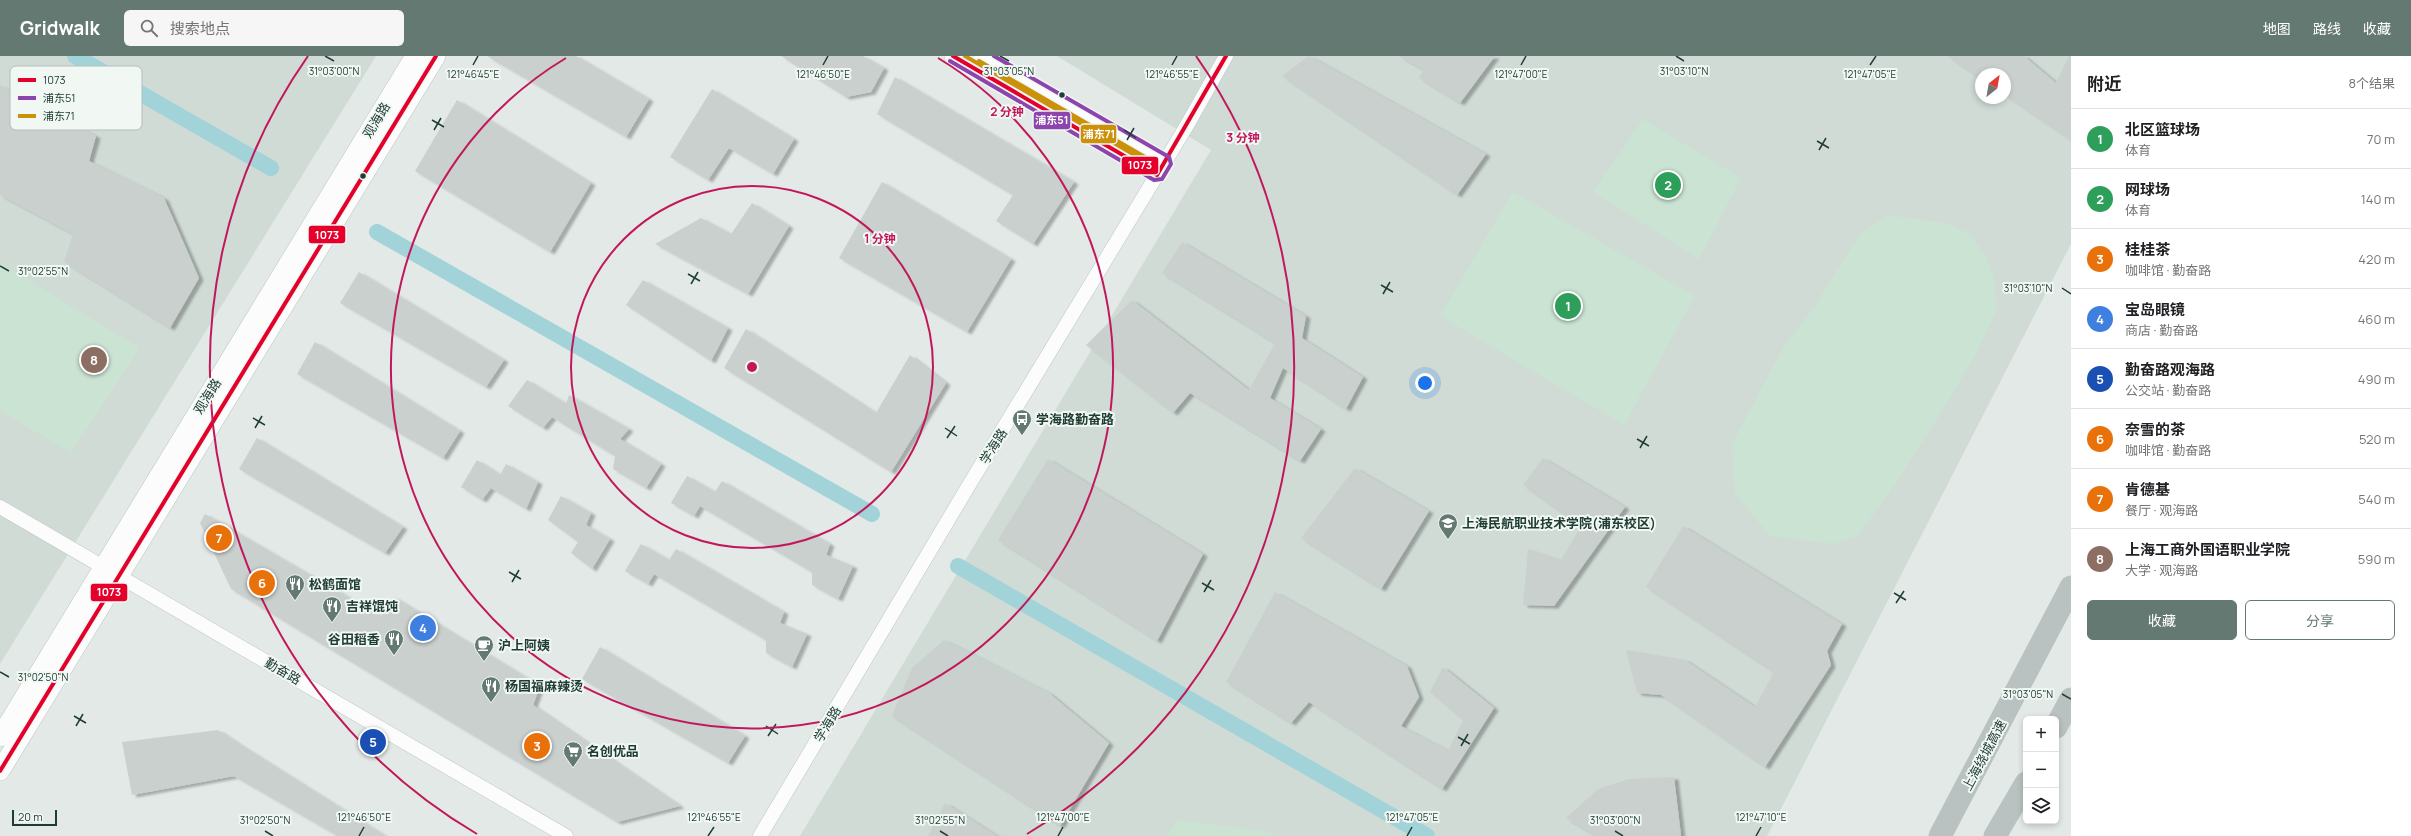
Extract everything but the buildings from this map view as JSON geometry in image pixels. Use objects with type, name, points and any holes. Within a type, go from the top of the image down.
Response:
[{"type":"highway","name":"上海绕城高速","points":[[1940,836],[2071,587]]},
{"type":"highway","points":[[2059,721],[2071,699]]},
{"type":"highway","points":[[1995,836],[2023,788]]},
{"type":"main road","name":"观海路","points":[[0,772],[110,571],[416,56]]},
{"type":"main road","name":"观海路","points":[[0,737],[110,571],[436,56]]},
{"type":"street","points":[[953,56],[1161,169]]},
{"type":"street","points":[[982,56],[1161,169]]},
{"type":"street","name":"学海路","points":[[760,836],[972,480],[1161,169],[1226,56]]},
{"type":"street","name":"勤奋路","points":[[0,507],[566,836]]},
{"type":"shaded area","points":[[0,56],[376,56],[0,664]]},
{"type":"shaded area","name":"上海民航职业技术学院(浦东校区)","points":[[1057,56],[2071,56],[2071,244],[1767,836],[800,836],[1211,150]]},
{"type":"green space","points":[[1643,119],[1741,178],[1699,259],[1593,192]]},
{"type":"green space","points":[[1513,192],[1695,296],[1624,425],[1440,316]]},
{"type":"green space","points":[[1888,215],[1945,223],[1970,234],[1986,257],[1994,279],[1997,309],[1974,358],[1942,411],[1896,483],[1858,536],[1834,544],[1770,536],[1735,493],[1732,444],[1784,346],[1815,306],[1860,234]]},
{"type":"green space","points":[[0,263],[140,348],[71,453],[0,411]]},
{"type":"green space","points":[[1177,820],[1265,831],[1278,836],[1167,836]]},
{"type":"waterway","points":[[75,56],[92,66]]},
{"type":"waterway","points":[[142,94],[271,168]]},
{"type":"waterway","points":[[377,232],[872,514]]},
{"type":"waterway","points":[[958,566],[1427,836]]},
{"type":"transit line","name":"1073","points":[[0,771],[436,56]]},
{"type":"transit line","name":"1073","points":[[953,56],[1157,175],[1226,56]]},
{"type":"transit line","name":"浦东71","points":[[965,56],[1155,167],[1157,164],[979,61]]},
{"type":"transit line","name":"浦东51","points":[[950,61],[1154,180],[1162,179],[1171,164],[1169,157],[994,56]]},
{"type":"place","name":"网球场","points":[[1668,185]]},
{"type":"place","name":"北区篮球场","points":[[1568,306]]},
{"type":"place","name":"上海工商外国语职业学院","points":[[94,360]]},
{"type":"place","name":"学海路勤奋路","points":[[1022,436]]},
{"type":"place","name":"肯德基","points":[[219,538]]},
{"type":"place","name":"上海民航职业技术学院(浦东校区)","points":[[1448,540]]},
{"type":"place","name":"奈雪的茶","points":[[262,583]]},
{"type":"place","name":"松鹤面馆","points":[[295,601]]},
{"type":"place","name":"吉祥馄饨","points":[[332,623]]},
{"type":"place","name":"宝岛眼镜","points":[[423,628]]},
{"type":"place","name":"谷田稻香","points":[[394,656]]},
{"type":"place","name":"沪上阿姨","points":[[484,662]]},
{"type":"place","name":"杨国福麻辣烫","points":[[491,703]]},
{"type":"place","name":"勤奋路观海路","points":[[373,742]]},
{"type":"place","name":"桂桂茶","points":[[537,746]]},
{"type":"place","name":"名创优品","points":[[573,768]]}]
